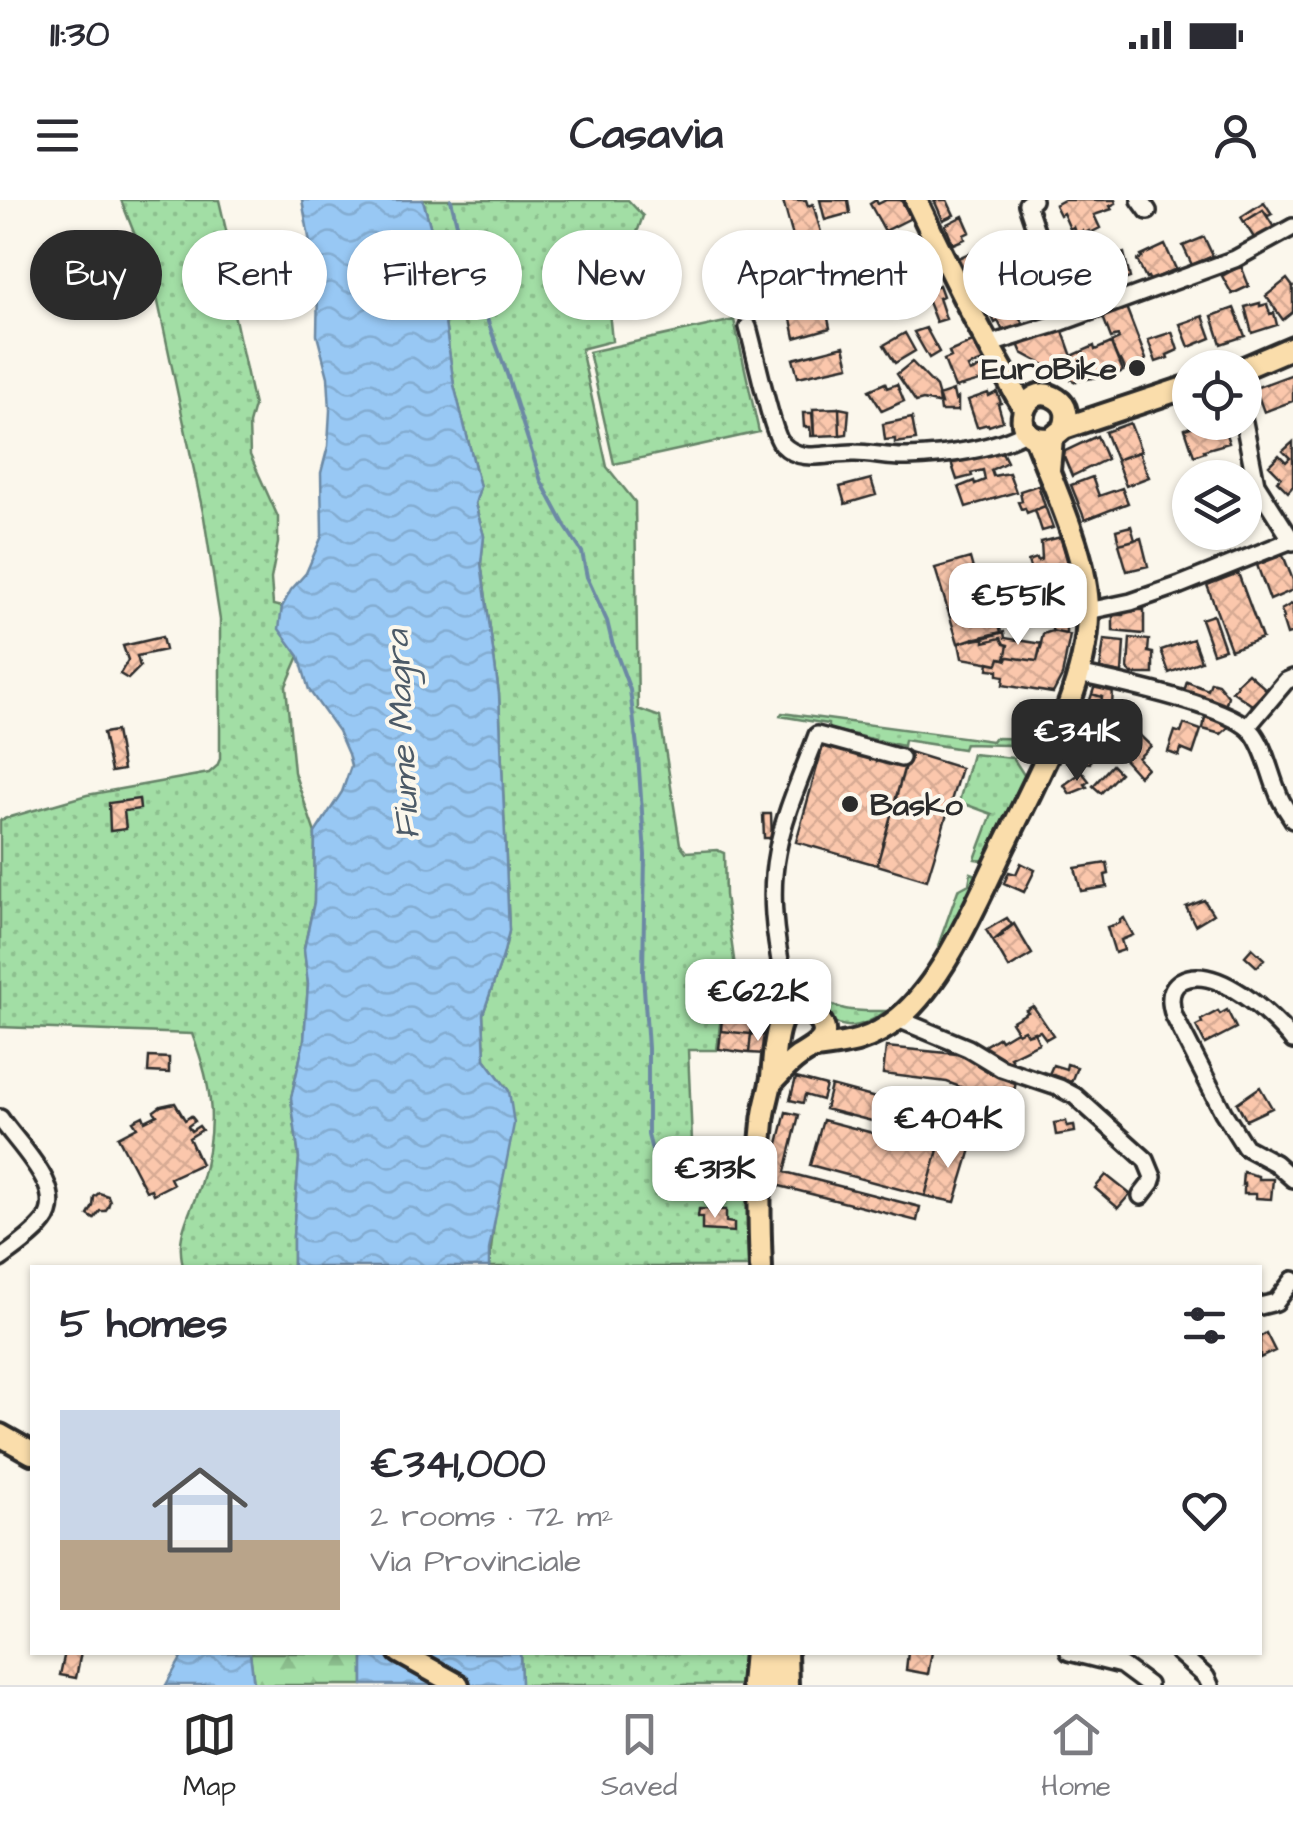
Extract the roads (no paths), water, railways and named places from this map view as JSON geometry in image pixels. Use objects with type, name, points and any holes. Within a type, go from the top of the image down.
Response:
[{"type":"main road","points":[[916,200],[987,345],[1004,372],[1032,402]]},
{"type":"main road","points":[[1262,360],[1293,347]]},
{"type":"main road","points":[[778,1032],[791,1052],[856,1043],[892,1023],[922,994],[971,913],[1061,726],[1078,674],[1088,611],[1081,567],[1049,474],[1048,428],[1054,397],[1032,402],[1022,420],[1048,428],[1172,392]]},
{"type":"main road","points":[[774,1097],[778,1032],[789,1012],[795,1010],[854,1032],[892,1023]]},
{"type":"main road","points":[[761,1265],[762,1138],[786,1067],[822,1036],[815,1018]]},
{"type":"main road","points":[[0,1435],[30,1451]]},
{"type":"main road","points":[[404,1655],[458,1685]]},
{"type":"main road","points":[[752,1685],[755,1655]]},
{"type":"main road","points":[[768,1655],[768,1685]]},
{"type":"main road","points":[[786,1655],[787,1685]]},
{"type":"street","points":[[1032,200],[1027,204],[1036,230]]},
{"type":"street","points":[[987,345],[1235,259],[1293,227]]},
{"type":"street","points":[[748,327],[778,441],[794,454],[804,457],[857,452],[908,458],[996,444],[1048,428]]},
{"type":"street","points":[[1088,611],[1131,602],[1292,541],[1256,484],[1247,440]]},
{"type":"street","points":[[1078,674],[1179,699],[1248,726],[1260,744],[1280,798],[1293,820]]},
{"type":"street","points":[[1248,726],[1286,681],[1293,678]]},
{"type":"street","points":[[815,1018],[786,986],[778,951],[773,882],[777,850],[817,735],[901,758]]},
{"type":"street","points":[[778,951],[778,1032]]},
{"type":"street","points":[[1293,1040],[1231,987],[1198,978],[1186,978],[1175,985],[1171,1006],[1174,1016],[1223,1112],[1246,1147],[1293,1178]]},
{"type":"street","points":[[892,1023],[968,1048],[1001,1068],[1075,1096],[1146,1160],[1152,1177],[1141,1196]]},
{"type":"street","points":[[0,1118],[51,1192],[44,1222],[0,1259]]},
{"type":"street","points":[[1262,1306],[1276,1302],[1293,1280]]},
{"type":"street","points":[[1081,1655],[1120,1665],[1148,1685]]},
{"type":"street","points":[[1181,1655],[1210,1685]]},
{"type":"water","name":"Fiume Magra","points":[[302,200],[423,200],[431,230],[347,230],[347,320],[445,320],[454,385],[480,487],[475,504],[484,536],[481,563],[499,694],[509,931],[483,1014],[485,1059],[509,1091],[514,1124],[489,1265],[293,1265],[299,1158],[291,1098],[304,1041],[308,984],[304,949],[314,902],[315,833],[342,792],[351,766],[338,731],[309,690],[299,656],[279,629],[282,607],[306,573],[322,536],[321,473],[328,446],[330,410],[328,377],[317,335],[317,320],[327,320],[327,230],[308,230]]},
{"type":"water","points":[[183,1655],[250,1655],[254,1685],[166,1685]]},
{"type":"water","points":[[363,1655],[520,1655],[521,1685],[363,1685]]},
{"type":"waterway","points":[[451,200],[466,261],[541,481],[582,552],[587,577],[607,621],[630,690],[645,855],[643,973],[648,1135],[657,1170],[694,1163]]},
{"type":"place","name":"EuroBike","points":[[1137,368]]},
{"type":"place","name":"Basko","points":[[850,804]]}]
